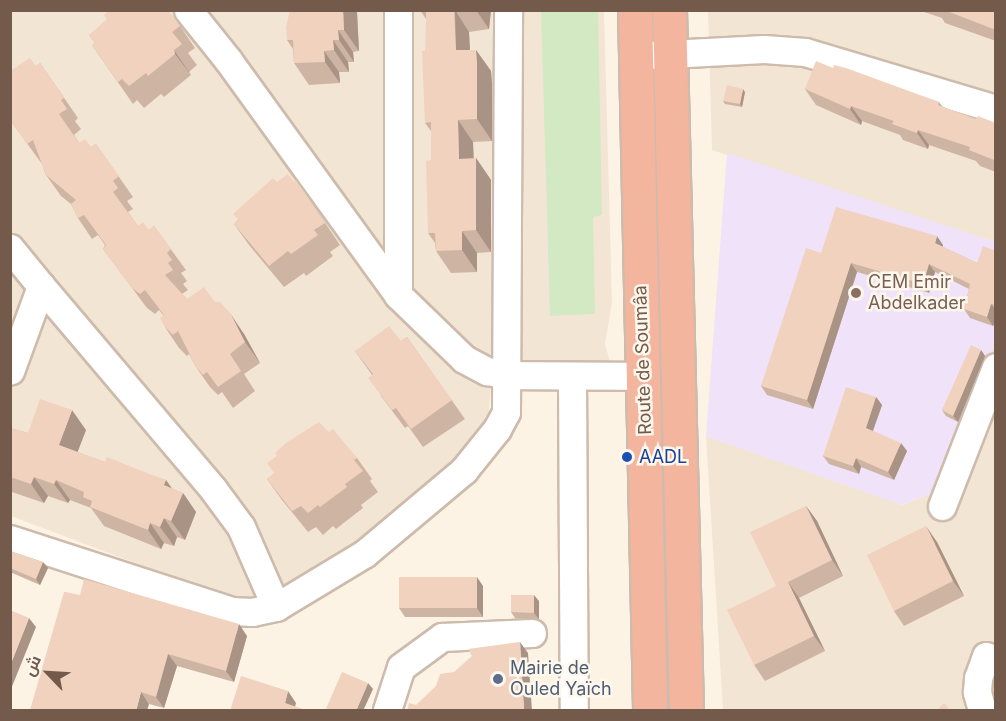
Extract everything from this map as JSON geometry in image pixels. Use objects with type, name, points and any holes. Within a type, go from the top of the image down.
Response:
[{"type":"highway","name":"Route de Soumâa","points":[[635,10],[645,376],[650,711]]},
{"type":"highway","name":"Route de Soumâa","points":[[669,10],[686,711]]},
{"type":"street","points":[[188,10],[228,60],[399,295],[464,359],[487,371],[507,375],[645,376]]},
{"type":"street","points":[[398,10],[399,295]]},
{"type":"street","points":[[10,539],[231,611],[246,612],[276,607],[364,554],[464,470],[497,429],[506,412],[508,10]]},
{"type":"street","points":[[636,56],[764,49],[805,52],[996,110]]},
{"type":"street","points":[[10,248],[234,517],[253,551],[276,607]]},
{"type":"street","points":[[10,371],[41,286]]},
{"type":"street","points":[[942,506],[996,366]]},
{"type":"street","points":[[572,376],[574,711]]},
{"type":"street","points":[[387,711],[401,667],[442,637],[532,633]]},
{"type":"street","points":[[982,711],[977,692],[978,678],[986,656],[996,660]]},
{"type":"shaded area","points":[[10,11],[604,11],[612,303],[605,344],[613,373],[549,374],[510,358],[485,356],[491,386],[488,420],[457,460],[349,547],[270,600],[233,600],[11,516]]},
{"type":"shaded area","points":[[708,11],[995,11],[995,242],[712,150]]},
{"type":"shaded area","name":"CEM Emir Abdelkader","points":[[727,153],[995,242],[995,343],[944,488],[902,505],[706,436]]},
{"type":"shaded area","points":[[995,343],[995,710],[723,710],[706,436],[903,505],[944,488]]},
{"type":"green space","points":[[541,11],[598,11],[602,215],[593,217],[595,314],[550,316]]},
{"type":"building","points":[[110,10],[168,10],[180,26],[172,32],[182,44],[174,50],[175,54],[148,76],[146,73],[129,86],[122,79],[118,82],[92,45],[95,43],[89,35],[107,19],[104,15]]},
{"type":"building","points":[[290,10],[343,10],[344,30],[338,30],[339,40],[333,40],[334,50],[324,51],[325,62],[294,63],[293,40],[287,40],[286,27]]},
{"type":"building","points":[[426,10],[454,10],[456,50],[476,50],[477,119],[458,120],[459,159],[476,158],[476,230],[462,231],[462,250],[436,251],[435,233],[428,233],[426,161],[431,160],[431,122],[425,123],[422,51],[426,51]]},
{"type":"building","points":[[944,10],[996,10],[996,30]]},
{"type":"building","points":[[30,58],[36,66],[40,63],[64,98],[61,100],[67,109],[59,114],[79,143],[85,139],[91,147],[96,144],[119,176],[113,181],[118,188],[113,192],[138,226],[143,222],[149,230],[154,226],[171,249],[167,253],[172,260],[168,263],[173,270],[165,275],[187,299],[204,287],[215,302],[220,302],[230,313],[245,342],[230,354],[241,371],[218,387],[207,372],[203,375],[196,367],[178,331],[173,335],[165,327],[160,318],[164,315],[145,290],[140,294],[132,288],[103,249],[106,245],[84,215],[78,218],[71,204],[76,200],[46,175],[33,140],[27,144],[10,120],[10,68],[12,70]]},
{"type":"building","points":[[816,61],[833,68],[834,65],[846,68],[939,102],[938,105],[976,119],[978,116],[996,123],[996,157],[994,160],[969,150],[970,147],[918,130],[917,133],[892,124],[894,121],[851,106],[850,109],[805,89]]},
{"type":"building","points":[[727,85],[743,89],[740,104],[723,101]]},
{"type":"building","points":[[288,174],[294,182],[296,180],[325,223],[314,230],[318,235],[291,254],[288,251],[269,266],[234,224],[239,220],[233,214],[273,178],[277,182]]},
{"type":"building","points":[[836,207],[937,236],[935,243],[977,263],[983,246],[996,251],[996,305],[991,304],[987,317],[964,309],[970,284],[929,264],[923,284],[851,263],[807,400],[761,386],[806,248],[821,253]]},
{"type":"building","points":[[389,326],[401,341],[407,337],[452,400],[411,429],[396,408],[392,410],[368,378],[373,374],[355,351]]},
{"type":"building","points":[[971,345],[981,350],[953,416],[942,410]]},
{"type":"building","points":[[846,387],[876,397],[866,428],[901,443],[888,472],[856,458],[853,466],[823,456]]},
{"type":"building","points":[[40,399],[72,410],[59,445],[105,462],[107,457],[166,480],[164,485],[183,493],[171,521],[164,518],[160,527],[150,523],[148,530],[90,507],[92,501],[83,497],[84,492],[56,480],[54,484],[34,477],[31,484],[10,477],[10,428],[28,433]]},
{"type":"building","points":[[319,422],[329,432],[333,429],[357,458],[354,460],[363,471],[345,484],[347,487],[320,507],[318,505],[308,513],[301,506],[292,511],[267,479],[274,473],[267,463],[277,456],[275,453],[286,443]]},
{"type":"building","points":[[806,506],[832,560],[788,582],[814,636],[754,665],[727,610],[776,586],[750,532]]},
{"type":"building","points":[[926,526],[953,581],[894,611],[867,555]]},
{"type":"building","points":[[10,551],[43,562],[36,579],[10,568]]},
{"type":"building","points":[[399,577],[477,577],[477,608],[399,608]]},
{"type":"building","points":[[84,579],[239,624],[226,671],[168,654],[156,697],[141,692],[136,711],[30,710],[64,592],[80,595]]},
{"type":"building","points":[[511,595],[534,595],[534,613],[511,612]]},
{"type":"building","points":[[10,610],[29,618],[10,666]]},
{"type":"building","name":"Mairie de Ouled Yaïch","points":[[520,642],[524,711],[407,711],[409,703],[416,705],[436,686],[440,674],[454,672],[472,656],[468,649]]},
{"type":"building","points":[[342,672],[368,683],[356,711],[325,711]]},
{"type":"building","points":[[241,676],[288,691],[285,703],[303,709],[302,711],[230,711]]},
{"type":"building","points":[[944,703],[951,711],[936,711]]},
{"type":"place","name":"CEM Emir Abdelkader","points":[[856,293]]},
{"type":"place","name":"AADL","points":[[627,457]]},
{"type":"place","name":"Mairie de Ouled Yaïch","points":[[498,679]]}]
